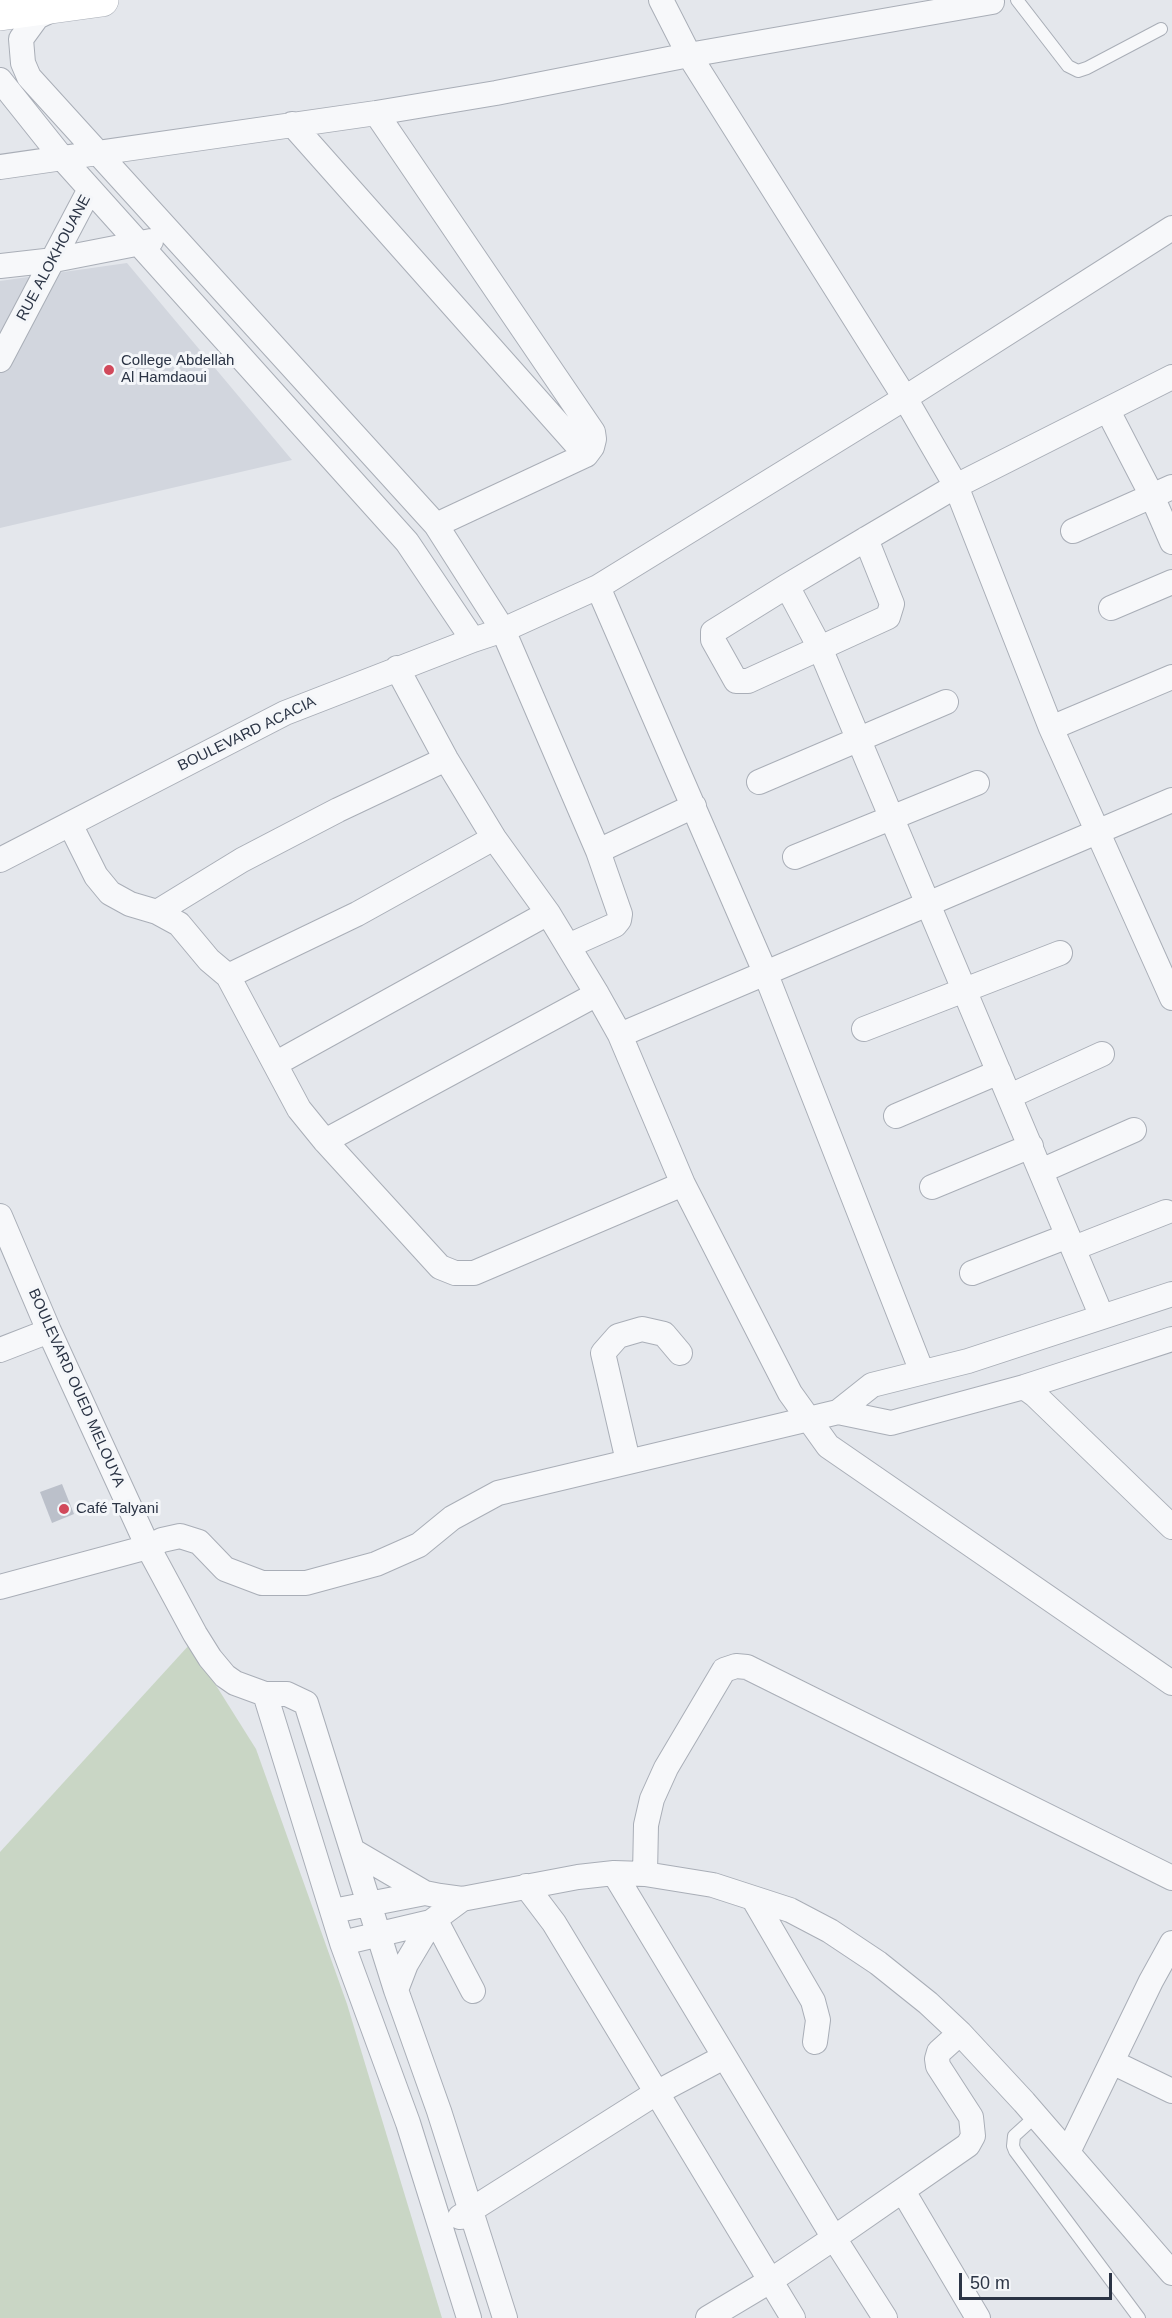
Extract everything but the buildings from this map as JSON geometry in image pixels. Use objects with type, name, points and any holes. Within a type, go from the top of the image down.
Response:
[{"type":"main road","points":[[0,14],[102,0]]},
{"type":"street","points":[[661,0],[689,55],[905,398],[956,486],[1051,728],[1172,998]]},
{"type":"street","points":[[0,167],[376,113],[992,2]]},
{"type":"street","points":[[59,7],[37,17],[21,39],[23,63],[29,77],[436,525],[503,630],[598,851],[620,914],[615,925],[568,946]]},
{"type":"street","points":[[0,80],[63,159],[407,542],[472,640]]},
{"type":"street","points":[[376,113],[593,432],[592,447],[586,455],[436,525]]},
{"type":"street","points":[[292,124],[586,455]]},
{"type":"street","name":"RUE ALOKHOUANE","points":[[0,360],[90,189]]},
{"type":"street","name":"BOULEVARD ACACIA","points":[[0,860],[285,712],[503,630],[598,587],[905,398],[1172,228]]},
{"type":"street","points":[[0,266],[54,260],[175,237]]},
{"type":"street","points":[[866,539],[892,604],[888,617],[741,682],[736,681],[713,640],[712,632],[787,586],[866,539],[956,486],[1172,377]]},
{"type":"street","points":[[1108,411],[1162,492],[1172,542]]},
{"type":"street","points":[[1073,531],[1162,492]]},
{"type":"street","points":[[1111,608],[1172,582]]},
{"type":"street","points":[[787,586],[820,648],[1102,1317]]},
{"type":"street","points":[[598,587],[765,972],[922,1372]]},
{"type":"street","points":[[397,668],[446,759],[494,838],[548,913],[620,1035],[683,1184],[790,1393],[808,1420],[828,1446],[1172,1683]]},
{"type":"street","points":[[1051,728],[1172,677]]},
{"type":"street","points":[[759,782],[946,702]]},
{"type":"street","points":[[157,912],[242,860],[338,810],[446,759]]},
{"type":"street","points":[[795,857],[977,783]]},
{"type":"street","points":[[620,1035],[1172,800]]},
{"type":"street","points":[[598,851],[694,806]]},
{"type":"street","points":[[70,824],[96,876],[110,893],[130,904],[157,912],[179,924],[209,960],[228,976],[299,1109],[325,1141],[440,1267],[455,1273],[474,1273],[683,1184]]},
{"type":"street","points":[[228,976],[357,914],[494,838]]},
{"type":"street","points":[[275,1064],[548,913]]},
{"type":"street","points":[[864,1029],[1060,953]]},
{"type":"street","points":[[325,1141],[597,994]]},
{"type":"street","points":[[1010,1096],[1102,1054]]},
{"type":"street","points":[[896,1116],[999,1072]]},
{"type":"street","points":[[1041,1171],[1134,1130]]},
{"type":"street","points":[[932,1188],[1031,1146]]},
{"type":"street","points":[[972,1273],[1166,1212]]},
{"type":"street","name":"BOULEVARD OUED MELOUYA","points":[[0,1217],[49,1331],[148,1547],[176,1601],[210,1658],[225,1676],[244,1687],[265,1694],[287,1694],[306,1703],[355,1852],[396,1990],[505,2318]]},
{"type":"street","points":[[0,1587],[148,1547],[162,1540],[180,1536],[200,1542],[225,1569],[262,1583],[306,1583],[376,1564],[419,1545],[453,1518],[498,1493],[838,1412],[872,1385],[968,1361],[1172,1294]]},
{"type":"street","points":[[628,1461],[603,1353],[618,1336],[642,1329],[664,1334],[680,1353]]},
{"type":"street","points":[[0,1350],[49,1331]]},
{"type":"street","points":[[838,1412],[891,1423],[1024,1388],[1172,1339]]},
{"type":"street","points":[[1024,1388],[1035,1395],[1172,1527]]},
{"type":"street","points":[[645,1874],[646,1825],[652,1799],[666,1768],[724,1670],[735,1666],[747,1667],[1172,1878]]},
{"type":"street","points":[[265,1694],[342,1943],[408,2124],[469,2318]]},
{"type":"street","points":[[355,1852],[425,1893]]},
{"type":"street","points":[[333,1911],[425,1893],[462,1899],[578,1877],[614,1873],[645,1874],[713,1885],[790,1910],[830,1931],[878,1963],[928,2003],[960,2033],[1068,2152],[1172,2273]]},
{"type":"street","points":[[614,1873],[834,2238],[885,2318]]},
{"type":"street","points":[[526,1886],[554,1923],[793,2318]]},
{"type":"street","points":[[753,1898],[813,2001],[818,2020],[815,2042]]},
{"type":"street","points":[[396,1990],[406,1964],[433,1921],[462,1899]]},
{"type":"street","points":[[342,1943],[433,1921]]},
{"type":"street","points":[[433,1921],[473,1991]]},
{"type":"street","points":[[1068,2152],[1172,1942]]},
{"type":"street","points":[[708,2318],[770,2281],[968,2145],[973,2136],[971,2117],[938,2066],[939,2052],[960,2033]]},
{"type":"street","points":[[441,2228],[656,2093],[724,2057]]},
{"type":"street","points":[[1112,2062],[1172,2091]]},
{"type":"street","points":[[903,2191],[978,2318]]},
{"type":"lane","points":[[1017,0],[1068,66],[1078,71],[1161,29]]},
{"type":"lane","points":[[1036,2116],[1014,2136],[1015,2151],[1139,2318]]},
{"type":"shaded area","name":"College Abdellah Al Hamdaoui","points":[[127,263],[292,460],[0,528],[0,281]]},
{"type":"green space","points":[[190,1644],[256,1749],[347,2004],[442,2318],[0,2318],[0,1852]]},
{"type":"place","name":"College Abdellah Al Hamdaoui","points":[[109,370]]},
{"type":"place","name":"Café Talyani","points":[[64,1509]]}]
